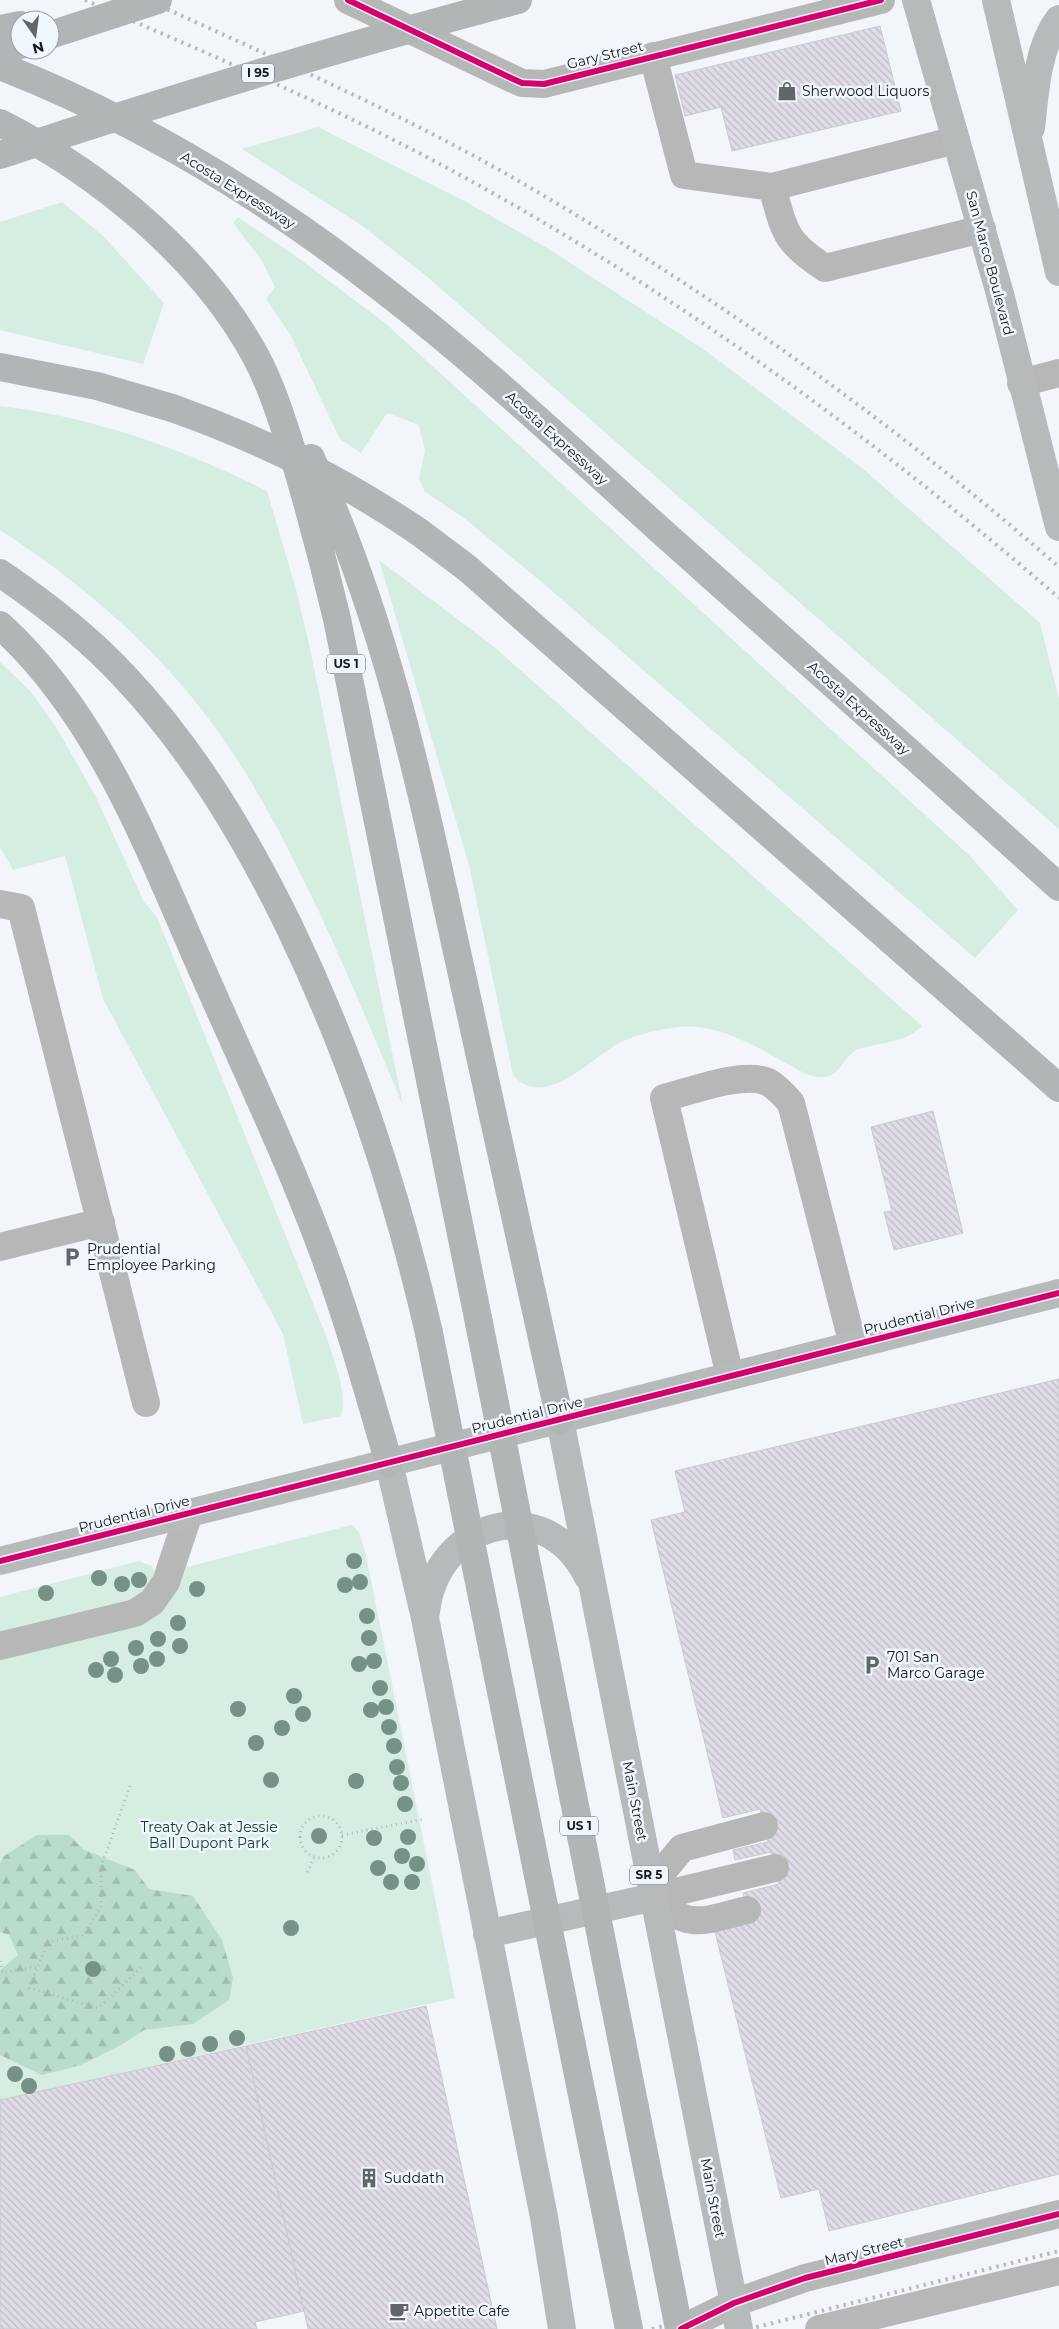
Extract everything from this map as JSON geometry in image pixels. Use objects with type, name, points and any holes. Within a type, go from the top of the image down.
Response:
[{"type":"highway","points":[[60,16],[131,0]]},
{"type":"highway","points":[[60,32],[158,0]]},
{"type":"highway","name":"I 95","points":[[0,155],[240,78],[518,0]]},
{"type":"highway","name":"Acosta Expressway","points":[[0,66],[80,100],[168,146],[285,218],[382,289],[506,392],[1056,884]]},
{"type":"highway","name":"US 1","points":[[0,123],[33,140],[70,163],[144,222],[194,272],[218,300],[255,355],[289,441],[308,504],[337,619],[680,2329]]},
{"type":"highway","points":[[255,355],[291,417],[327,493],[361,578],[394,684],[424,800],[560,1420]]},
{"type":"highway","points":[[0,367],[96,386],[172,408],[233,431],[295,459],[358,492],[418,532],[467,568],[1059,1088]]},
{"type":"highway","points":[[0,573],[64,621],[123,674],[149,703],[203,775],[261,870],[307,963],[362,1094],[402,1224],[430,1333],[629,2329]]},
{"type":"highway","points":[[0,625],[29,653],[71,707],[113,776],[143,836],[309,1216],[342,1308],[389,1463]]},
{"type":"main road","name":"San Marco Boulevard","points":[[916,0],[982,229],[1059,527]]},
{"type":"main road","points":[[996,0],[1059,272]]},
{"type":"main road","points":[[1029,149],[1041,62],[1049,36],[1059,19]]},
{"type":"main road","name":"Prudential Drive","points":[[0,1561],[1059,1293]]},
{"type":"main road","name":"Main Street","points":[[560,1420],[737,2316]]},
{"type":"main road","points":[[389,1463],[425,1618],[544,2217],[562,2329]]},
{"type":"main road","points":[[425,1618],[430,1591],[445,1559],[467,1539],[495,1527],[523,1525],[546,1532],[573,1555],[592,1585]]},
{"type":"main road","points":[[487,1934],[654,1897]]},
{"type":"street","name":"Gary Street","points":[[348,0],[522,83],[544,84],[881,0]]},
{"type":"street","points":[[653,56],[684,175],[772,186],[956,140]]},
{"type":"street","points":[[772,186],[782,222],[790,239],[803,254],[825,268],[982,229]]},
{"type":"street","points":[[1021,383],[1059,373]]},
{"type":"street","points":[[0,904],[21,908],[146,1403]]},
{"type":"street","points":[[730,1376],[664,1098],[736,1080],[754,1079],[768,1083],[781,1092],[791,1103],[853,1345]]},
{"type":"street","points":[[0,1247],[101,1222]]},
{"type":"street","points":[[0,1646],[135,1613],[152,1602],[166,1582],[189,1513]]},
{"type":"street","points":[[654,1897],[663,1871],[682,1848],[764,1826]]},
{"type":"street","points":[[654,1897],[775,1868]]},
{"type":"street","points":[[654,1897],[677,1916],[692,1921],[747,1910]]},
{"type":"street","name":"Mary Street","points":[[680,2329],[737,2316],[805,2278],[1059,2214]]},
{"type":"street","points":[[819,2329],[888,2322],[1059,2271]]},
{"type":"path","points":[[130,1786],[101,1867],[101,1906],[84,1935],[48,1942],[29,1988],[98,2008],[143,1966]]},
{"type":"path","points":[[316,1817],[330,1818],[336,1822],[342,1835],[342,1842],[335,1854],[322,1859],[314,1858],[303,1850],[300,1844],[301,1829],[304,1824],[316,1817]]},
{"type":"path","points":[[342,1835],[425,1819]]},
{"type":"path","points":[[307,1872],[314,1858]]},
{"type":"path","points":[[0,1961],[3,1973],[37,1967]]},
{"type":"green space","points":[[318,127],[466,202],[544,246],[706,351],[862,468],[1040,623],[1059,699],[1059,829],[425,275],[361,225],[242,149]]},
{"type":"green space","points":[[62,202],[104,237],[164,303],[143,364],[0,330],[0,222]]},
{"type":"green space","points":[[238,217],[297,257],[385,323],[969,855],[1018,910],[975,958],[544,584],[464,518],[425,492],[419,478],[425,451],[419,425],[387,413],[361,453],[340,439],[290,334],[266,299],[275,287],[261,259],[233,223]]},
{"type":"green space","points":[[0,406],[70,418],[137,437],[203,462],[267,491],[296,589],[309,644],[403,1106],[352,984],[277,827],[245,772],[210,720],[169,671],[101,605],[52,566],[0,530]]},
{"type":"green space","points":[[379,560],[493,646],[922,1026],[917,1031],[891,1042],[856,1050],[835,1073],[825,1077],[815,1077],[804,1073],[722,1032],[694,1027],[665,1029],[628,1039],[609,1049],[568,1078],[553,1085],[539,1088],[526,1085],[513,1075],[469,865]]},
{"type":"green space","points":[[0,662],[31,692],[56,727],[96,797],[144,902],[157,917],[327,1338],[343,1397],[341,1416],[303,1424],[283,1334],[103,999],[65,856],[13,870],[0,847]]},
{"type":"green space","name":"Treaty Oak at Jessie Ball Dupont Park","points":[[352,1525],[359,1532],[366,1555],[455,1998],[0,2100],[0,1597],[139,1561],[152,1566],[155,1575]]},
{"type":"green space","points":[[37,1835],[69,1835],[84,1850],[135,1870],[149,1889],[193,1896],[222,1940],[233,1978],[229,2000],[193,2024],[144,2030],[121,2045],[81,2065],[42,2075],[0,2055],[0,1970],[18,1955],[9,1935],[0,1932],[0,1863],[4,1856]]},
{"type":"building","name":"Sherwood Liquors","points":[[880,26],[901,111],[732,151],[721,107],[685,116],[675,75]]},
{"type":"building","points":[[933,1111],[963,1233],[894,1250],[884,1212],[892,1211],[871,1127]]},
{"type":"building","name":"701 San Marco Garage","points":[[1059,1379],[1059,2174],[829,2231],[819,2189],[781,2198],[715,1932],[747,1910],[743,1893],[779,1884],[771,1852],[735,1860],[733,1850],[768,1842],[760,1809],[723,1818],[651,1520],[685,1512],[675,1471]]},
{"type":"building","name":"Suddath","points":[[426,2006],[497,2329],[308,2329],[246,2046]]},
{"type":"building","points":[[246,2046],[304,2311],[255,2322],[257,2329],[0,2329],[0,2100]]},
{"type":"railway","points":[[85,0],[350,118],[436,162],[519,208],[601,257],[681,308],[837,418],[987,536],[1059,598]]},
{"type":"railway","points":[[147,0],[335,86],[427,131],[517,180],[660,267],[798,361],[865,410],[996,513],[1059,567]]},
{"type":"railway","points":[[652,2329],[1059,2226]]},
{"type":"railway","points":[[749,2329],[1059,2251]]},
{"type":"cycle path","points":[[348,0],[522,83],[544,84],[881,0]]},
{"type":"cycle path","points":[[0,1561],[1059,1293]]},
{"type":"cycle path","points":[[681,2329],[734,2303],[805,2278],[1059,2214]]},
{"type":"place","name":"Sherwood Liquors","points":[[787,91]]},
{"type":"place","name":"Prudential Employee Parking","points":[[72,1257]]},
{"type":"place","name":"701 San Marco Garage","points":[[872,1665]]},
{"type":"place","name":"Suddath","points":[[369,2178]]},
{"type":"place","name":"Appetite Cafe","points":[[399,2311]]}]
